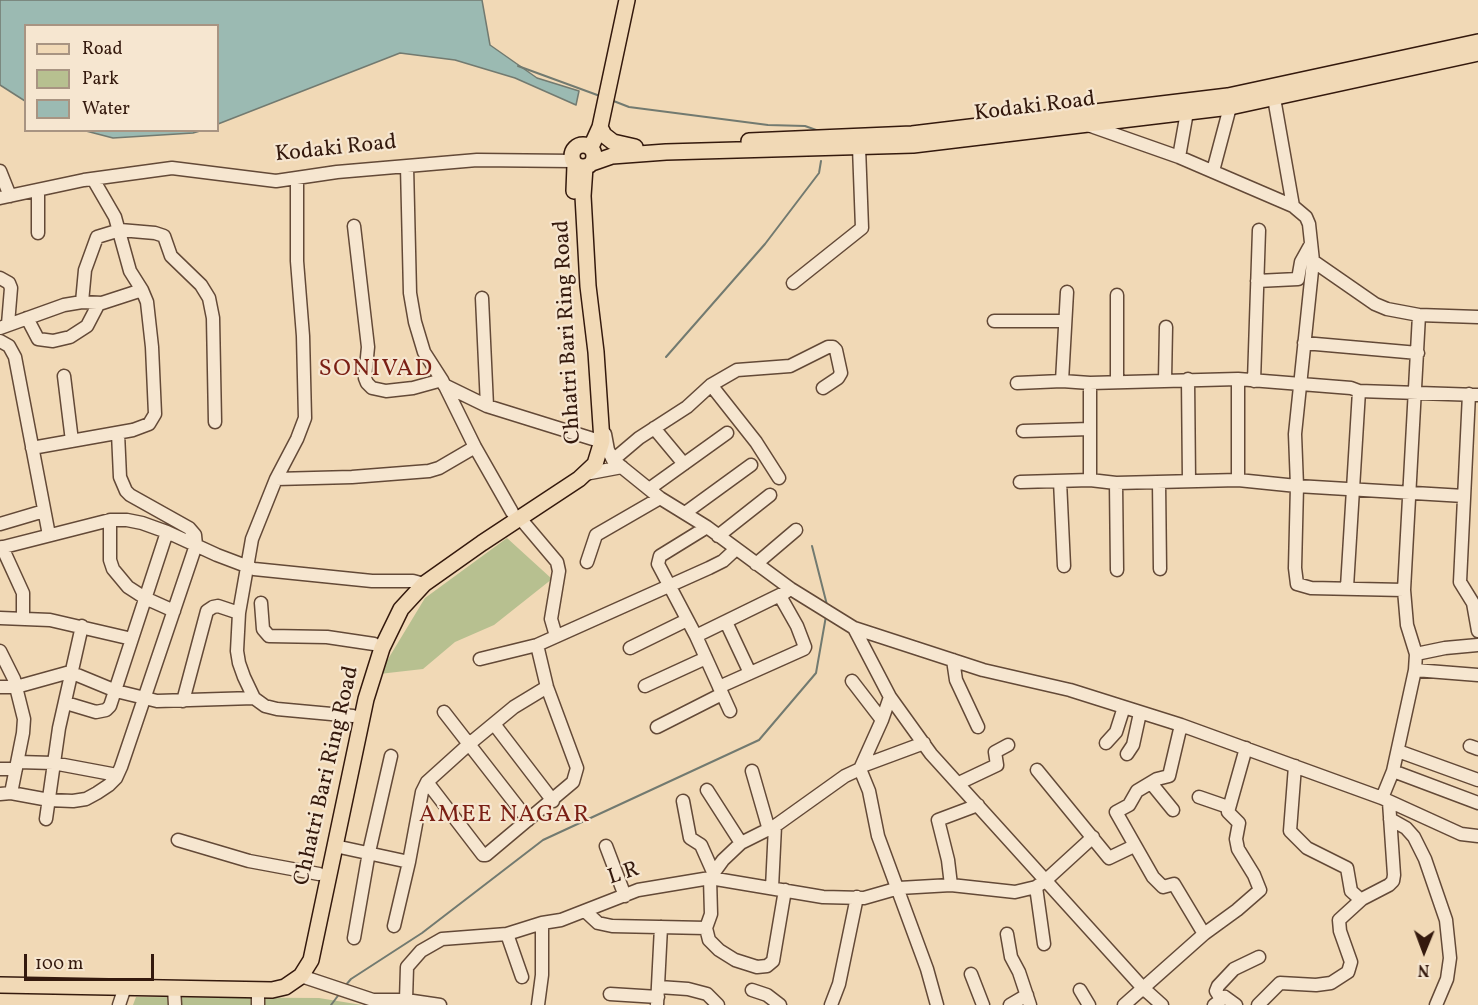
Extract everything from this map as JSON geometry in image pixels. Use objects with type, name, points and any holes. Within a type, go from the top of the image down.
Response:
[{"type":"main road","name":"Chhatri Bari Ring Road","points":[[0,975],[270,981],[295,970],[302,957],[357,697],[374,644],[394,603],[419,582],[574,472],[587,459],[593,440],[587,353],[579,287],[574,195],[618,0]]},
{"type":"main road","name":"Chhatri Bari Ring Road","points":[[516,514],[579,480],[595,464],[602,441],[587,275],[583,157],[600,127],[627,0]]},
{"type":"main road","name":"Kodaki Road","points":[[583,157],[635,147],[912,134],[1228,96],[1478,42]]},
{"type":"main road","name":"Kodaki Road","points":[[583,157],[666,152],[913,145],[1230,107],[1478,53]]},
{"type":"main road","name":"Kodaki Road","points":[[600,127],[604,135],[613,142],[635,147]]},
{"type":"main road","name":"Chhatri Bari Ring Road","points":[[301,976],[311,960],[366,699],[382,648],[401,609],[419,582]]},
{"type":"main road","points":[[0,985],[174,988],[258,997],[285,987],[301,976]]},
{"type":"street","points":[[1274,98],[1293,206]]},
{"type":"street","points":[[1213,171],[1230,107]]},
{"type":"street","points":[[1179,157],[1187,112]]},
{"type":"street","points":[[1087,124],[1213,171],[1293,206],[1306,217],[1309,224],[1313,261],[1295,434],[1297,584],[1311,588],[1404,590]]},
{"type":"street","points":[[793,283],[862,228],[859,147]]},
{"type":"street","name":"Kodaki Road","points":[[5,197],[93,179],[171,168],[276,181],[337,172],[477,160],[583,157]]},
{"type":"street","points":[[406,166],[410,293],[415,322],[424,352],[443,382],[475,447],[516,514],[557,562],[559,571],[552,619],[556,636]]},
{"type":"street","points":[[0,173],[5,197]]},
{"type":"street","points":[[297,178],[297,261],[303,336],[304,418],[297,439],[276,479],[252,539],[239,613],[237,636],[239,663],[254,698],[265,706],[352,716]]},
{"type":"street","points":[[32,448],[145,426],[153,420],[155,414],[148,315],[142,290],[130,271],[115,217],[93,179]]},
{"type":"street","points":[[38,190],[38,233]]},
{"type":"street","points":[[354,226],[368,346],[365,378],[372,388],[386,391],[443,382],[487,406],[593,440]]},
{"type":"street","points":[[82,302],[85,270],[95,240],[100,235],[120,230],[164,236],[171,256],[201,285],[209,298],[213,318],[215,422]]},
{"type":"street","points":[[1254,381],[1259,230]]},
{"type":"street","points":[[1257,281],[1298,279],[1301,262],[1311,244]]},
{"type":"street","points":[[1313,261],[1375,304],[1396,312],[1478,317]]},
{"type":"street","points":[[0,278],[9,283],[12,288],[4,326]]},
{"type":"street","points":[[4,326],[64,305],[112,301],[142,290]]},
{"type":"street","points":[[1062,381],[1067,292]]},
{"type":"street","points":[[1117,296],[1117,381]]},
{"type":"street","points":[[482,298],[487,406]]},
{"type":"street","points":[[27,318],[38,339],[53,341],[70,337],[87,326],[99,303]]},
{"type":"street","points":[[1258,1005],[1280,983],[1316,985],[1331,983],[1342,978],[1348,972],[1351,962],[1340,931],[1339,920],[1361,900],[1393,881],[1390,819],[1386,800],[1415,670],[1416,654],[1407,625],[1404,590],[1419,315]]},
{"type":"street","points":[[994,321],[1065,321]]},
{"type":"street","points":[[1165,380],[1166,327]]},
{"type":"street","points":[[0,341],[9,346],[15,357],[49,535]]},
{"type":"street","points":[[1304,344],[1418,353]]},
{"type":"street","points":[[585,474],[618,463],[654,428],[687,407],[711,385],[737,370],[790,366],[828,347],[833,347],[836,350],[841,373],[838,378],[823,388]]},
{"type":"street","points":[[64,376],[72,441]]},
{"type":"street","points":[[1188,379],[1189,481]]},
{"type":"street","points":[[1238,379],[1238,480]]},
{"type":"street","points":[[1017,383],[1238,379],[1351,388],[1359,391],[1473,395],[1464,496],[1460,582],[1473,603],[1478,631]]},
{"type":"street","points":[[1090,383],[1090,480]]},
{"type":"street","points":[[711,385],[756,442],[778,478]]},
{"type":"street","points":[[1347,587],[1359,391]]},
{"type":"street","points":[[600,409],[608,450],[618,463],[660,498],[707,527],[756,564],[786,593],[854,628],[983,670],[1070,690],[1181,725],[1386,800],[1461,834],[1478,836]]},
{"type":"street","points":[[654,428],[684,464]]},
{"type":"street","points":[[1023,431],[1090,429]]},
{"type":"street","points":[[0,651],[16,687],[24,719],[17,765],[6,794],[49,800],[86,799],[110,785],[117,775],[196,545],[195,535],[189,528],[126,491],[120,477],[118,433]]},
{"type":"street","points":[[649,489],[728,433]]},
{"type":"street","points":[[276,479],[352,477],[429,471],[439,468],[475,447]]},
{"type":"street","points":[[685,513],[750,465]]},
{"type":"street","points":[[1020,482],[1090,480],[1116,483],[1238,480],[1297,486],[1464,496]]},
{"type":"street","points":[[1060,481],[1064,566]]},
{"type":"street","points":[[1159,482],[1160,569]]},
{"type":"street","points":[[1116,483],[1117,570]]},
{"type":"street","points":[[718,536],[770,495]]},
{"type":"street","points":[[587,562],[596,535],[660,498]]},
{"type":"street","points":[[0,524],[44,511]]},
{"type":"street","points":[[110,520],[110,560],[113,569],[128,587],[145,598],[174,611]]},
{"type":"street","points":[[23,618],[23,593],[1,548],[110,520],[142,522],[248,567],[372,581],[419,582]]},
{"type":"street","points":[[707,527],[660,556],[658,564],[696,636],[730,711]]},
{"type":"street","points":[[756,564],[796,530]]},
{"type":"street","points":[[66,702],[101,712],[110,706],[167,532]]},
{"type":"street","points":[[480,659],[537,645],[716,564],[736,549]]},
{"type":"street","points":[[696,636],[786,593]]},
{"type":"street","points":[[657,727],[750,673],[804,650],[806,647],[786,593]]},
{"type":"street","points":[[261,603],[263,629],[269,636],[327,637],[374,644]]},
{"type":"street","points":[[183,701],[207,612],[218,606],[239,613]]},
{"type":"street","points":[[0,618],[23,618],[82,626],[132,639]]},
{"type":"street","points":[[630,648],[687,620]]},
{"type":"street","points":[[726,622],[750,673]]},
{"type":"street","points":[[46,819],[59,728],[82,626]]},
{"type":"street","points":[[854,628],[890,697],[924,743],[1142,987],[1162,1005]]},
{"type":"street","points":[[427,782],[483,855],[488,854],[573,782],[577,768],[547,687],[537,645]]},
{"type":"street","points":[[1416,654],[1478,645]]},
{"type":"street","points":[[645,686],[706,658]]},
{"type":"street","points":[[953,660],[956,680],[978,727]]},
{"type":"street","points":[[1415,670],[1478,675]]},
{"type":"street","points":[[0,687],[16,687],[70,672],[116,691],[157,702],[254,698]]},
{"type":"street","points":[[852,681],[882,720]]},
{"type":"street","points":[[394,926],[422,792],[427,782],[514,706],[547,687]]},
{"type":"street","points":[[890,697],[861,767],[869,791],[878,836],[899,888],[937,1005]]},
{"type":"street","points":[[1106,743],[1116,732],[1124,707]]},
{"type":"street","points":[[444,712],[528,820]]},
{"type":"street","points":[[1127,754],[1132,745],[1140,713]]},
{"type":"street","points":[[494,724],[553,801]]},
{"type":"street","points":[[1181,725],[1169,776],[1150,783],[1134,794],[1129,805],[1116,811],[1153,877],[1163,887],[1174,884],[1204,934]]},
{"type":"street","points":[[712,875],[741,843],[772,828],[845,776],[861,767],[924,743]]},
{"type":"street","points":[[959,783],[997,765],[995,752],[1008,745]]},
{"type":"street","points":[[1124,1005],[1204,934],[1260,890],[1254,875],[1238,849],[1236,839],[1239,823],[1230,815],[1228,807],[1246,748]]},
{"type":"street","points":[[1398,751],[1478,780]]},
{"type":"street","points":[[354,938],[369,852],[391,756]]},
{"type":"street","points":[[0,769],[17,765],[53,763],[117,775]]},
{"type":"street","points":[[1295,766],[1290,831],[1307,848],[1347,867],[1351,891],[1361,900]]},
{"type":"street","points":[[1037,770],[1109,858],[1134,846]]},
{"type":"street","points":[[683,801],[690,838],[701,845],[712,875],[711,914],[706,928],[709,940],[719,950],[735,960],[757,967],[767,966],[773,961],[779,889],[772,828],[752,771]]},
{"type":"street","points":[[1393,771],[1478,803]]},
{"type":"street","points":[[1150,783],[1173,810]]},
{"type":"street","points":[[707,790],[741,843]]},
{"type":"street","points":[[1198,797],[1228,807]]},
{"type":"street","points":[[951,885],[948,860],[938,820],[978,805]]},
{"type":"street","points":[[1390,819],[1406,828],[1414,837],[1425,859],[1446,920],[1450,958],[1447,979],[1436,1005]]},
{"type":"street","name":"L R","points":[[406,1000],[407,967],[421,951],[442,939],[507,934],[542,923],[561,920],[638,890],[712,875],[823,897],[864,898],[899,888],[951,885],[1015,892],[1036,887],[1046,880],[1093,837]]},
{"type":"street","points":[[178,840],[249,861],[319,874]]},
{"type":"street","points":[[335,846],[409,862]]},
{"type":"street","points":[[606,846],[625,896]]},
{"type":"street","points":[[1036,887],[1044,944]]},
{"type":"street","points":[[831,1005],[839,984],[856,897]]},
{"type":"street","points":[[585,911],[598,923],[612,926],[706,928]]},
{"type":"street","points":[[538,1005],[542,975],[542,923]]},
{"type":"street","points":[[658,996],[661,927]]},
{"type":"street","points":[[507,934],[522,977]]},
{"type":"street","points":[[1007,934],[1011,957],[1029,1000],[1010,1005]]},
{"type":"street","points":[[1236,1005],[1225,997],[1218,1002],[1216,991],[1218,986],[1234,969],[1259,957]]},
{"type":"street","points":[[971,975],[982,1005]]},
{"type":"street","points":[[301,976],[373,1000],[406,1000],[440,1005]]},
{"type":"street","points":[[119,1005],[125,987]]},
{"type":"street","points":[[174,988],[175,1005]]},
{"type":"street","points":[[610,994],[658,996],[688,989],[707,994],[718,1005]]},
{"type":"street","points":[[752,990],[767,995],[780,1005]]},
{"type":"street","points":[[1080,990],[1089,1005]]},
{"type":"green space","points":[[507,538],[552,579],[494,625],[455,642],[423,669],[379,674],[425,598]]},
{"type":"green space","points":[[136,997],[319,998],[362,1005],[133,1005]]},
{"type":"water","points":[[0,0],[482,0],[490,45],[537,78],[579,91],[576,105],[515,78],[455,60],[400,53],[219,124],[219,24],[24,24],[24,100],[0,85]]},
{"type":"water","points":[[90,132],[196,132],[193,133],[113,138]]},
{"type":"waterway","points":[[518,66],[600,96]]},
{"type":"waterway","points":[[611,100],[629,107],[768,125],[805,126],[819,131]]},
{"type":"waterway","points":[[666,357],[765,244],[819,173],[821,161]]},
{"type":"waterway","points":[[812,546],[827,605]]},
{"type":"waterway","points":[[345,986],[351,979],[422,933],[543,840],[759,740],[816,673],[826,616]]},
{"type":"waterway","points":[[331,1005],[340,993]]},
{"type":"district","name":"SONIVAD","points":[[376,371]]},
{"type":"district","name":"AMEE NAGAR","points":[[505,817]]}]
